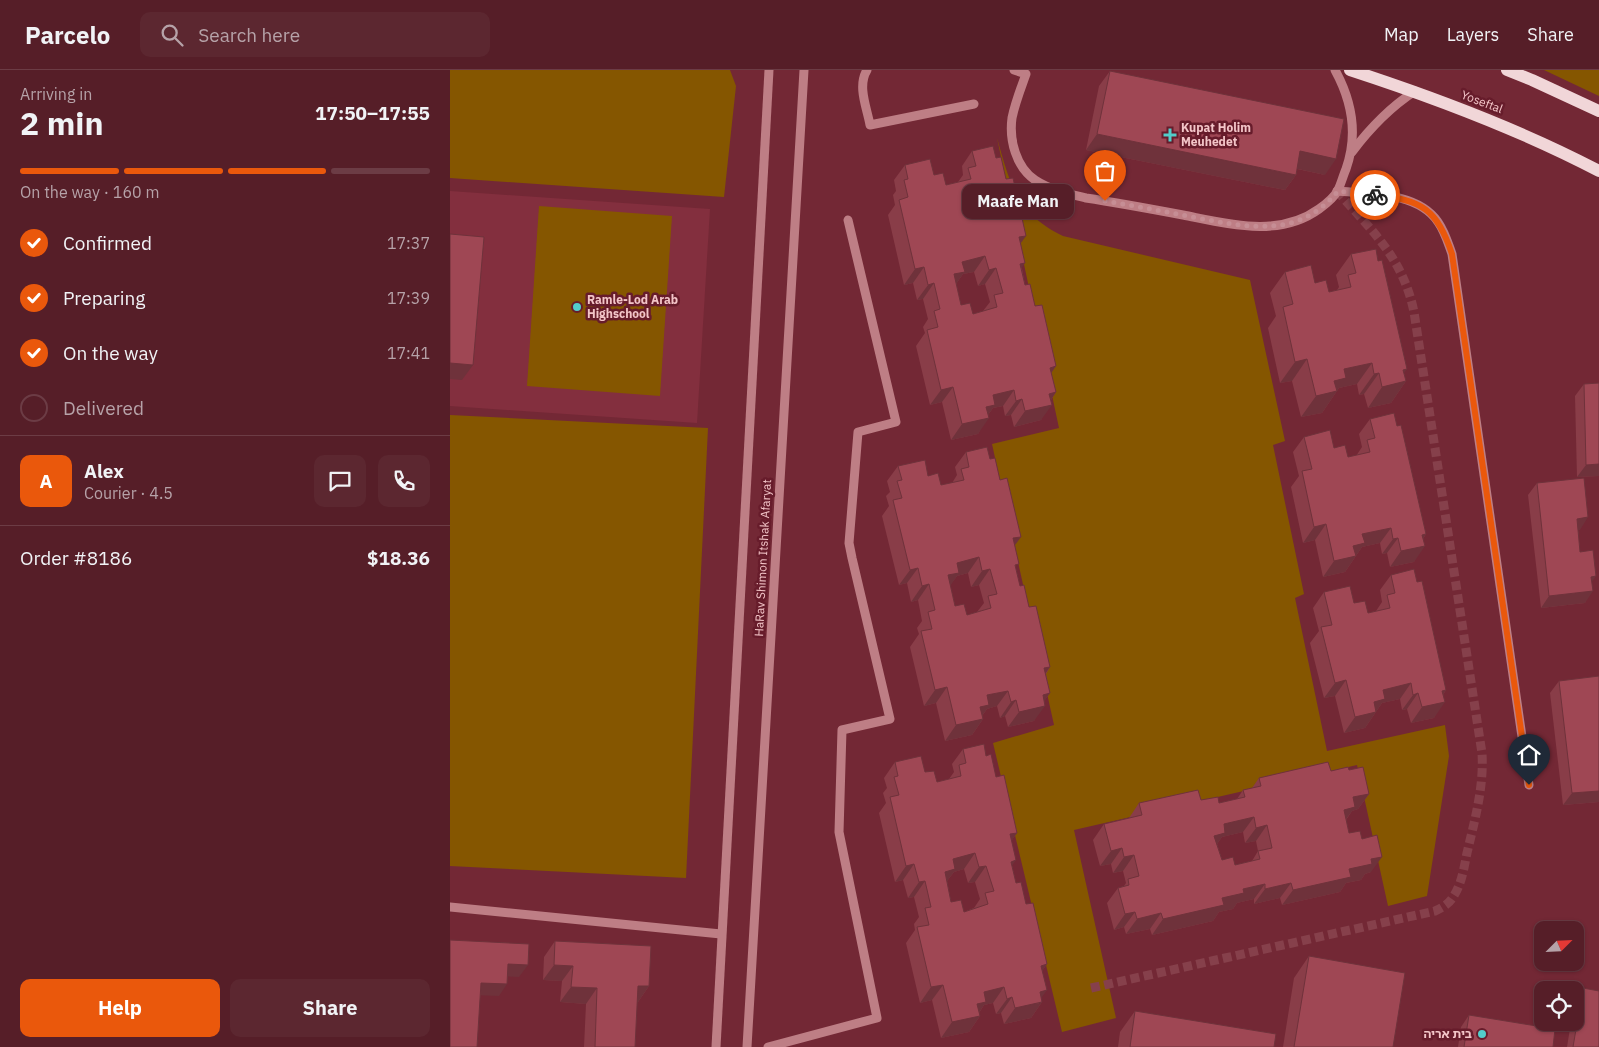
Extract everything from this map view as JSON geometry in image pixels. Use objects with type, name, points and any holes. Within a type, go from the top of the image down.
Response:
[{"type":"main road","name":"Yoseftal","points":[[1350,70],[1415,91],[1522,133],[1599,171]]},
{"type":"main road","points":[[1506,70],[1599,111]]},
{"type":"street","name":"HaRav Shimon Itshak Afaryat","points":[[716,1047],[769,70]]},
{"type":"street","name":"HaRav Shimon Itshak Afaryat","points":[[747,1047],[804,70]]},
{"type":"street","points":[[867,70],[862,85],[870,125],[974,104]]},
{"type":"street","points":[[1014,70],[1026,74],[1012,119],[1011,134],[1014,152],[1022,166],[1033,179],[1047,187],[1079,196],[1242,226],[1270,227],[1295,222],[1312,215],[1327,204],[1338,191],[1352,153],[1378,120],[1398,102],[1415,91]]},
{"type":"street","points":[[1335,70],[1343,86],[1351,114],[1352,153]]},
{"type":"street","points":[[1338,191],[1396,198],[1412,202],[1425,209],[1437,220],[1452,254],[1529,785]]},
{"type":"street","points":[[768,1047],[878,1018],[839,832],[841,756],[842,730],[890,719],[849,543],[858,432],[896,422],[848,220]]},
{"type":"street","points":[[450,908],[721,934]]},
{"type":"shaded area","points":[[450,70],[730,70],[736,86],[724,197],[450,178]]},
{"type":"shaded area","points":[[1544,70],[1599,70],[1599,96]]},
{"type":"shaded area","points":[[997,138],[1011,183],[1025,207],[1035,218],[1063,236],[1250,280],[1285,441],[1273,445],[1304,594],[1295,598],[1327,751],[1445,725],[1449,756],[1427,896],[1388,906],[1357,765],[1074,830],[1116,1018],[1062,1032],[993,743],[1054,725],[992,444],[1059,428]]},
{"type":"shaded area","name":"Ramle-Lod Arab Highschool","points":[[450,191],[710,209],[697,423],[450,406]]},
{"type":"shaded area","points":[[539,206],[672,216],[660,396],[527,386]]},
{"type":"shaded area","points":[[450,415],[708,428],[686,878],[450,866]]},
{"type":"building","points":[[1110,71],[1344,119],[1336,159],[1300,151],[1296,175],[1097,134]]},
{"type":"building","points":[[993,146],[996,158],[1001,157],[1006,179],[1013,178],[1026,236],[1019,237],[1025,263],[1020,264],[1025,285],[1030,284],[1035,306],[1042,305],[1056,366],[1050,368],[1056,392],[1049,394],[1052,405],[1025,411],[1022,399],[1016,401],[1014,390],[993,395],[995,405],[986,407],[989,418],[962,424],[953,387],[941,390],[927,330],[938,327],[934,311],[940,309],[934,283],[928,285],[924,267],[915,269],[899,200],[908,197],[904,180],[908,179],[905,165],[930,159],[934,175],[943,173],[946,185],[971,179],[968,168],[976,166],[972,151]],"holes":[[[985,256],[989,270],[996,268],[1003,293],[994,295],[997,307],[973,314],[970,303],[961,305],[954,274],[965,272],[962,262]]]},
{"type":"building","points":[[450,234],[484,237],[473,365],[450,363]]},
{"type":"building","points":[[1376,249],[1378,261],[1382,260],[1407,369],[1403,370],[1406,381],[1382,387],[1379,373],[1374,374],[1372,363],[1344,369],[1346,378],[1334,381],[1337,391],[1316,396],[1307,359],[1295,362],[1283,307],[1293,304],[1285,272],[1311,265],[1315,283],[1326,280],[1329,292],[1351,287],[1348,275],[1356,273],[1351,254]]},
{"type":"building","points":[[1599,383],[1599,464],[1586,465],[1584,384]]},
{"type":"building","points":[[1394,413],[1397,426],[1401,425],[1426,534],[1422,535],[1425,546],[1401,551],[1398,538],[1393,539],[1391,528],[1362,534],[1365,543],[1353,546],[1356,556],[1334,561],[1326,524],[1314,527],[1302,471],[1312,469],[1304,437],[1330,430],[1334,448],[1345,445],[1348,457],[1370,452],[1367,440],[1375,438],[1370,419]]},
{"type":"building","points":[[987,447],[990,459],[995,458],[1000,480],[1007,478],[1021,537],[1013,538],[1019,564],[1015,565],[1020,586],[1024,585],[1029,607],[1036,606],[1050,667],[1044,668],[1050,693],[1043,695],[1045,706],[1019,712],[1016,700],[1011,702],[1008,691],[987,695],[989,705],[980,707],[983,719],[956,725],[947,687],[935,690],[921,631],[932,629],[928,612],[935,610],[929,584],[922,586],[918,568],[910,570],[893,500],[902,498],[897,481],[902,480],[898,466],[925,460],[928,476],[938,473],[941,485],[964,480],[961,469],[969,467],[966,452]],"holes":[[[979,557],[982,571],[990,569],[997,594],[988,596],[991,608],[967,615],[964,604],[955,606],[948,575],[959,573],[957,563]]]},
{"type":"building","points":[[1584,478],[1588,517],[1577,519],[1580,552],[1593,550],[1596,576],[1591,577],[1593,591],[1549,596],[1537,483]]},
{"type":"building","points":[[1414,569],[1417,582],[1422,581],[1446,690],[1442,691],[1445,702],[1422,707],[1418,693],[1413,695],[1411,683],[1383,690],[1385,699],[1374,702],[1376,712],[1355,717],[1346,680],[1335,683],[1321,627],[1332,625],[1324,592],[1350,586],[1354,603],[1365,601],[1368,613],[1390,608],[1387,595],[1395,593],[1391,575]]},
{"type":"building","points":[[1599,676],[1599,791],[1572,793],[1559,681]]},
{"type":"building","points":[[984,744],[986,756],[991,754],[996,777],[1004,775],[1017,833],[1010,834],[1016,860],[1011,862],[1016,883],[1021,882],[1026,904],[1033,903],[1047,964],[1041,966],[1047,990],[1040,992],[1042,1002],[1015,1008],[1012,997],[1007,999],[1004,987],[984,992],[986,1002],[977,1004],[980,1016],[952,1022],[943,985],[931,987],[917,927],[929,925],[925,908],[931,907],[925,881],[919,882],[914,864],[906,866],[890,797],[899,795],[894,777],[898,776],[895,762],[921,756],[925,772],[934,771],[937,782],[961,776],[959,765],[966,763],[963,749]],"holes":[[[975,853],[979,867],[986,866],[994,891],[985,893],[988,904],[964,912],[961,900],[951,902],[945,872],[955,869],[953,859]]]},
{"type":"building","points":[[1328,762],[1331,771],[1348,767],[1349,770],[1363,767],[1369,794],[1353,797],[1355,807],[1344,810],[1349,833],[1360,831],[1362,839],[1377,835],[1382,857],[1371,859],[1372,864],[1349,869],[1351,877],[1293,890],[1291,883],[1265,889],[1265,884],[1243,889],[1244,893],[1222,898],[1224,905],[1163,919],[1161,913],[1137,919],[1135,912],[1125,914],[1118,888],[1129,885],[1128,879],[1139,876],[1134,855],[1124,857],[1122,848],[1111,851],[1104,824],[1142,815],[1139,803],[1198,790],[1201,800],[1218,797],[1219,803],[1245,797],[1243,790],[1261,786],[1259,778]],"holes":[[[1254,817],[1256,828],[1267,825],[1272,848],[1258,851],[1260,859],[1235,865],[1233,857],[1222,860],[1214,836],[1225,833],[1224,824]]]},
{"type":"building","points":[[450,940],[529,944],[528,965],[508,964],[507,984],[481,983],[477,1047],[450,1047]]},
{"type":"building","points":[[555,941],[651,946],[649,986],[638,986],[635,1047],[595,1047],[597,988],[571,987],[573,966],[554,965]]},
{"type":"building","points":[[1309,956],[1405,973],[1393,1047],[1294,1047]]},
{"type":"building","points":[[1584,988],[1599,991],[1599,1047],[1573,1047],[1576,1031],[1584,1031]]},
{"type":"building","points":[[1135,1011],[1276,1034],[1274,1047],[1130,1047]]},
{"type":"building","points":[[1469,1015],[1534,1026],[1534,1031],[1555,1031],[1553,1047],[1464,1047]]},
{"type":"tunnel","points":[[1091,988],[1435,911],[1449,902],[1461,881],[1478,803],[1482,778],[1482,753],[1414,312],[1409,293],[1394,261],[1374,233],[1337,191]]},
{"type":"way so far","points":[[1105,201],[1242,226],[1270,227],[1295,222],[1312,215],[1327,204],[1338,191],[1375,195]]},
{"type":"place","name":"Kupat Holim Meuhedet","points":[[1170,135]]},
{"type":"place","name":"Maafe Man","points":[[1105,201]]},
{"type":"place","name":"Ramle-Lod Arab Highschool","points":[[577,307]]},
{"type":"place","name":"בית אריה","points":[[1482,1034]]},
{"type":"route","points":[[1375,195],[1412,202],[1425,209],[1437,220],[1452,254],[1529,785]]}]
